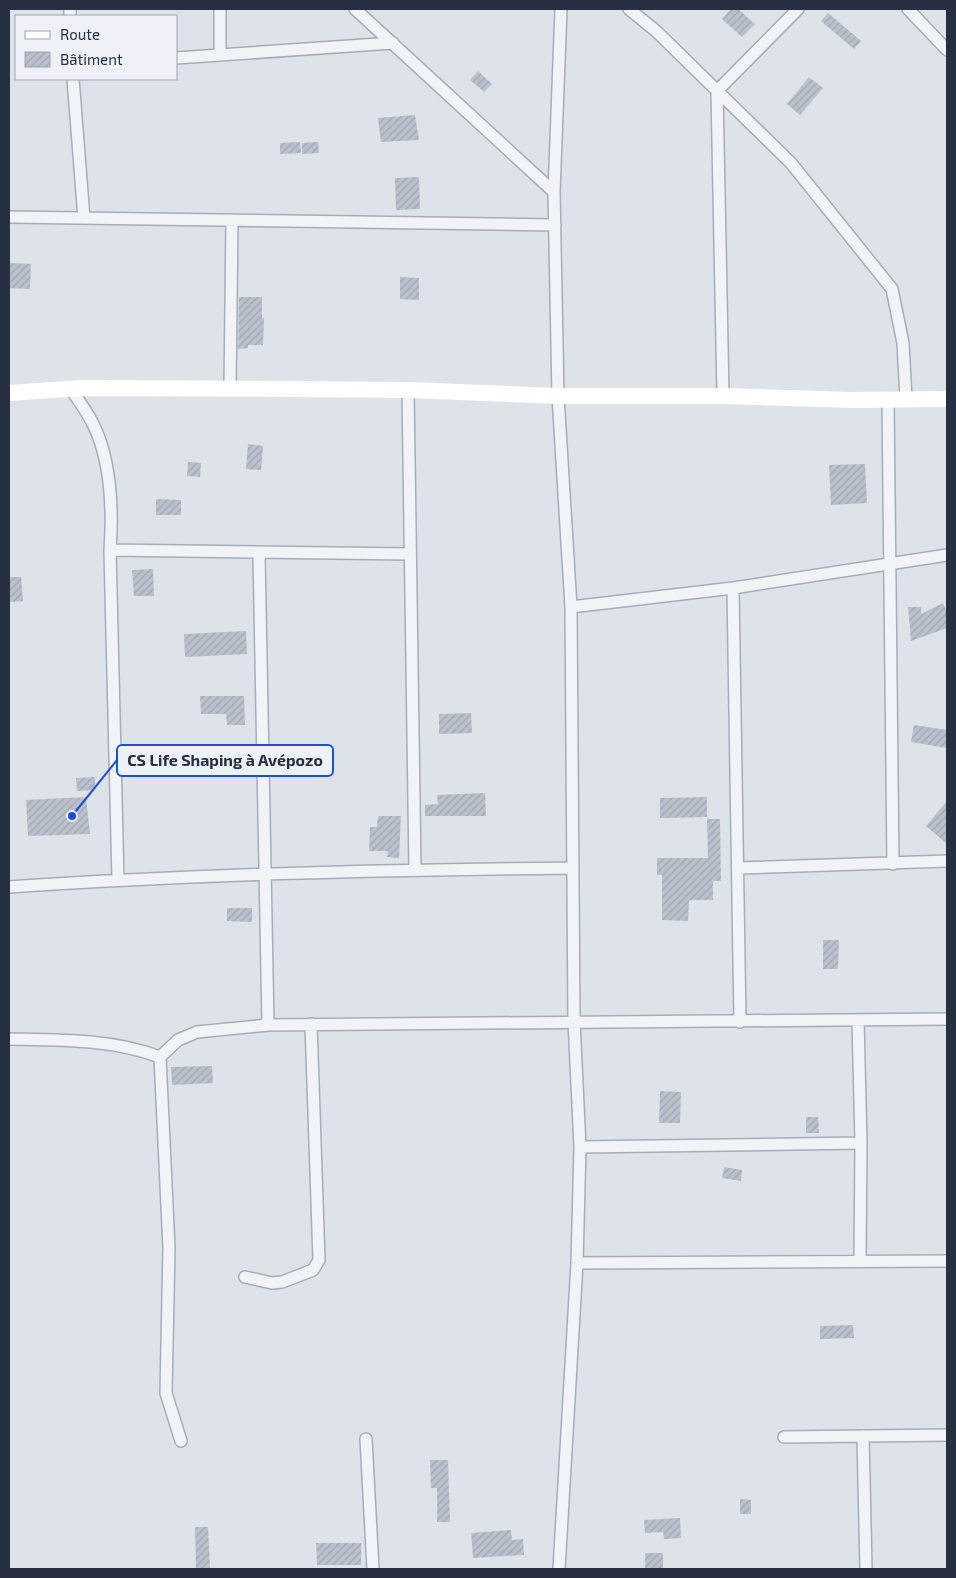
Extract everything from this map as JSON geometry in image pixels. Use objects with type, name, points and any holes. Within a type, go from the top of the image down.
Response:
[{"type":"street","points":[[220,9],[220,55]]},
{"type":"street","points":[[355,9],[554,192]]},
{"type":"street","points":[[560,1569],[577,1264],[580,1147],[574,1021],[571,607],[558,396],[554,192],[561,9]]},
{"type":"street","points":[[629,9],[656,31],[790,163],[892,289],[903,343],[906,399]]},
{"type":"street","points":[[723,396],[717,91],[798,9]]},
{"type":"street","points":[[908,9],[947,50]]},
{"type":"street","points":[[178,58],[393,43]]},
{"type":"street","points":[[74,80],[84,218]]},
{"type":"street","points":[[9,217],[555,225]]},
{"type":"street","points":[[230,388],[232,220]]},
{"type":"street","points":[[9,393],[71,389],[230,388],[408,390],[558,396],[947,399]]},
{"type":"street","points":[[71,389],[93,423],[106,464],[113,513],[110,550],[118,880]]},
{"type":"street","points":[[408,390],[415,870]]},
{"type":"street","points":[[888,400],[893,864]]},
{"type":"street","points":[[110,550],[259,554],[410,554]]},
{"type":"street","points":[[259,554],[268,1025]]},
{"type":"street","points":[[571,607],[733,588],[947,555]]},
{"type":"street","points":[[733,588],[740,1022]]},
{"type":"street","points":[[738,868],[947,861]]},
{"type":"street","points":[[9,887],[118,880],[415,870],[573,868]]},
{"type":"street","points":[[181,1441],[166,1393],[169,1248],[160,1058],[178,1040],[197,1032],[268,1025],[947,1019]]},
{"type":"street","points":[[858,1020],[861,1144],[860,1261]]},
{"type":"street","points":[[245,1277],[282,1282],[313,1270],[319,1260],[311,1024]]},
{"type":"street","points":[[9,1039],[88,1040],[146,1052],[160,1058]]},
{"type":"street","points":[[580,1147],[861,1144]]},
{"type":"street","points":[[577,1264],[947,1261]]},
{"type":"street","points":[[784,1436],[947,1435]]},
{"type":"street","points":[[863,1436],[866,1569]]},
{"type":"street","points":[[366,1439],[373,1569]]},
{"type":"building","points":[[731,9],[738,9],[755,24],[742,37],[722,19]]},
{"type":"building","points":[[828,13],[861,41],[854,49],[821,21]]},
{"type":"building","points":[[478,71],[492,84],[484,92],[470,80]]},
{"type":"building","points":[[809,77],[823,88],[800,115],[787,104]]},
{"type":"building","points":[[415,115],[419,140],[381,142],[378,118]]},
{"type":"building","points":[[300,142],[301,153],[280,154],[280,143]]},
{"type":"building","points":[[318,142],[319,153],[302,154],[302,143]]},
{"type":"building","points":[[419,177],[420,209],[396,210],[395,178]]},
{"type":"building","points":[[10,263],[31,264],[30,289],[9,288]]},
{"type":"building","points":[[400,277],[419,278],[419,300],[400,299]]},
{"type":"building","points":[[239,297],[262,297],[262,318],[264,318],[263,345],[248,345],[248,348],[238,349]]},
{"type":"building","points":[[248,444],[263,446],[261,470],[246,469]]},
{"type":"building","points":[[188,462],[201,463],[200,477],[187,476]]},
{"type":"building","points":[[865,464],[867,503],[831,505],[829,465]]},
{"type":"building","points":[[156,499],[181,500],[181,515],[156,515]]},
{"type":"building","points":[[153,569],[154,596],[134,596],[132,570]]},
{"type":"building","points":[[9,577],[21,577],[23,601],[9,602]]},
{"type":"building","points":[[943,603],[947,612],[947,628],[911,641],[908,607],[921,607],[921,614]]},
{"type":"building","points":[[246,631],[247,654],[185,657],[184,634]]},
{"type":"building","points":[[200,696],[244,696],[245,725],[227,725],[226,714],[201,714]]},
{"type":"building","points":[[471,713],[472,733],[439,734],[439,714]]},
{"type":"building","points":[[914,725],[947,730],[947,748],[911,742]]},
{"type":"building","points":[[95,777],[95,790],[77,791],[76,778]]},
{"type":"building","points":[[485,793],[486,816],[425,816],[425,805],[438,804],[437,795]]},
{"type":"building","points":[[86,797],[90,834],[28,836],[26,800]]},
{"type":"building","points":[[707,797],[707,817],[660,818],[660,798]]},
{"type":"building","points":[[947,801],[947,844],[926,826]]},
{"type":"building","points":[[378,816],[401,816],[399,858],[387,857],[388,851],[369,851],[370,827],[377,827]]},
{"type":"building","points":[[707,819],[720,819],[721,881],[713,881],[713,900],[689,900],[688,921],[662,920],[662,875],[657,875],[657,858],[708,858]]},
{"type":"building","points":[[227,908],[252,908],[252,922],[227,921]]},
{"type":"building","points":[[823,940],[839,940],[838,969],[823,969]]},
{"type":"building","points":[[212,1066],[213,1083],[172,1085],[171,1067]]},
{"type":"building","points":[[660,1091],[681,1092],[680,1123],[659,1123]]},
{"type":"building","points":[[806,1117],[818,1117],[819,1133],[806,1133]]},
{"type":"building","points":[[724,1167],[742,1170],[741,1181],[722,1178]]},
{"type":"building","points":[[853,1325],[854,1338],[820,1339],[820,1326]]},
{"type":"building","points":[[430,1460],[448,1460],[450,1522],[437,1522],[437,1488],[431,1488]]},
{"type":"building","points":[[740,1499],[751,1500],[751,1514],[740,1514]]},
{"type":"building","points":[[680,1518],[681,1538],[664,1539],[663,1532],[645,1533],[644,1520]]},
{"type":"building","points":[[195,1527],[208,1527],[210,1569],[196,1569]]},
{"type":"building","points":[[511,1530],[512,1540],[523,1539],[524,1555],[473,1558],[471,1533]]},
{"type":"building","points":[[316,1543],[361,1543],[361,1565],[317,1565]]},
{"type":"building","points":[[645,1553],[663,1553],[663,1569],[645,1569]]},
{"type":"place","name":"CS Life Shaping à Avépozo","points":[[72,816]]}]
